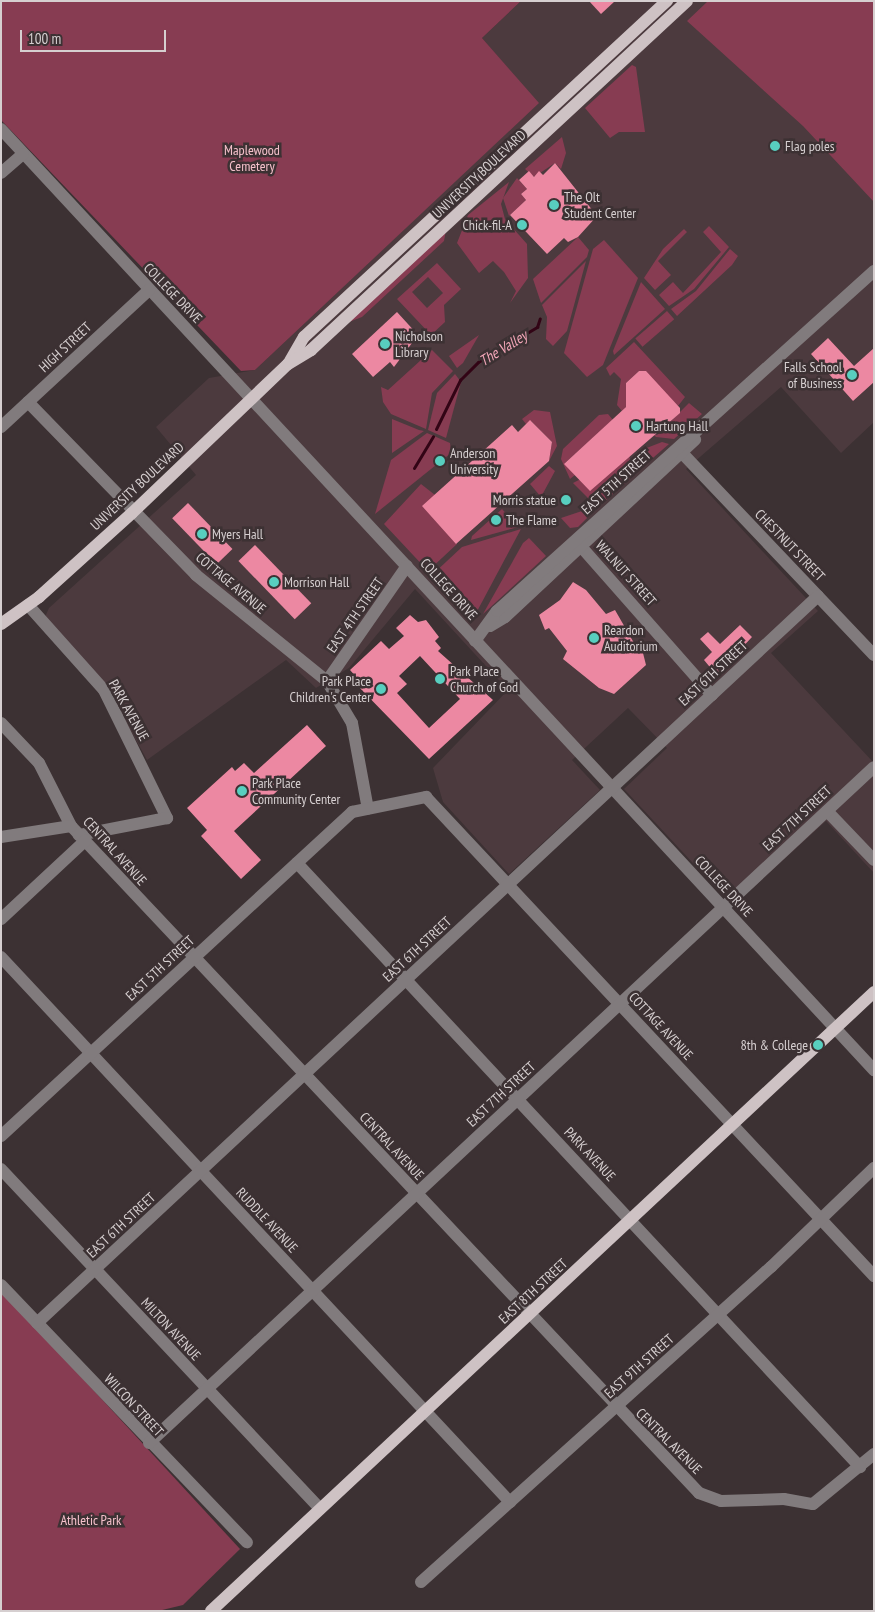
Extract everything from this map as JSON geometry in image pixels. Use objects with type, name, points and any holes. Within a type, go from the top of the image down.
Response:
[{"type":"main road","name":"UNIVERSITY BOULEVARD","points":[[1,624],[28,605],[132,513],[288,364],[339,324],[563,108],[667,1]]},
{"type":"main road","name":"UNIVERSITY BOULEVARD","points":[[288,364],[304,337],[329,314],[687,1]]},
{"type":"main road","name":"EAST 8TH STREET","points":[[211,1611],[874,992]]},
{"type":"street","name":"COLLEGE DRIVE","points":[[1,129],[149,290],[252,397],[475,641],[874,1070]]},
{"type":"street","points":[[1,173],[23,154]]},
{"type":"street","name":"EAST 5TH STREET","points":[[475,641],[488,627],[497,611],[578,543],[715,417],[734,402],[874,271]]},
{"type":"street","name":"HIGH STREET","points":[[1,427],[149,290]]},
{"type":"street","points":[[329,314],[339,324]]},
{"type":"street","name":"COTTAGE AVENUE","points":[[28,402],[132,513],[196,575],[327,681],[352,723],[368,809]]},
{"type":"street","name":"CHESTNUT STREET","points":[[684,455],[874,656]]},
{"type":"street","name":"WALNUT STREET","points":[[578,543],[670,644],[712,695]]},
{"type":"street","name":"EAST 4TH STREET","points":[[327,681],[407,566]]},
{"type":"street","name":"EAST 6TH STREET","points":[[37,1323],[818,596]]},
{"type":"street","name":"PARK AVENUE","points":[[28,605],[104,690],[167,818],[78,834]]},
{"type":"street","name":"CENTRAL AVENUE","points":[[1,723],[39,763],[78,834],[615,1408],[707,1498],[784,1499],[813,1504],[860,1467]]},
{"type":"street","name":"EAST 7TH STREET","points":[[149,1443],[874,767]]},
{"type":"street","name":"EAST 5TH STREET","points":[[1,1136],[352,812],[426,798]]},
{"type":"street","name":"COTTAGE AVENUE","points":[[426,798],[874,1276]]},
{"type":"street","points":[[827,811],[874,860]]},
{"type":"street","points":[[1,837],[78,834]]},
{"type":"street","points":[[1,919],[78,834]]},
{"type":"street","name":"PARK AVENUE","points":[[297,863],[860,1467]]},
{"type":"street","name":"RUDDLE AVENUE","points":[[1,957],[510,1502]]},
{"type":"street","name":"EAST 9TH STREET","points":[[421,1582],[718,1314],[874,1168]]},
{"type":"street","name":"MILTON AVENUE","points":[[1,1169],[320,1509]]},
{"type":"street","name":"WILCON STREET","points":[[1,1285],[149,1443],[246,1542]]},
{"type":"street","points":[[860,1467],[874,1454]]},
{"type":"shaded area","name":"Anderson University","points":[[521,1],[874,1],[874,422],[841,453],[781,387],[686,469],[818,611],[771,653],[874,763],[874,873],[826,821],[733,906],[624,789],[667,748],[628,708],[572,760],[600,790],[509,874],[443,802],[433,768],[508,690],[415,589],[349,668],[316,688],[286,660],[147,760],[107,687],[45,617],[49,608],[196,475],[156,427],[209,378],[255,370],[538,103],[482,38]]},
{"type":"green space","name":"Maplewood Cemetery","points":[[1,1],[521,1],[482,38],[539,103],[255,370],[241,371],[1,120]]},
{"type":"green space","points":[[708,1],[874,1],[874,202],[803,126],[687,21]]},
{"type":"green space","points":[[632,65],[636,67],[645,132],[619,132],[610,138],[585,108]]},
{"type":"green space","points":[[562,137],[566,153],[561,169],[555,163],[534,177],[525,169]]},
{"type":"green space","points":[[517,178],[527,189],[521,194],[526,200],[509,216],[503,198]]},
{"type":"green space","points":[[509,182],[501,204],[505,219],[527,244],[528,278],[510,303],[516,291],[504,272],[493,261],[479,273],[457,243],[468,215]]},
{"type":"green space","points":[[709,226],[729,247],[694,289],[669,306],[659,295],[673,282],[683,293],[721,252],[703,232]]},
{"type":"green space","points":[[684,229],[687,232],[658,261],[671,275],[655,290],[644,278],[663,249]]},
{"type":"green space","points":[[446,230],[444,241],[362,317],[349,322]]},
{"type":"green space","points":[[578,237],[589,250],[587,257],[541,303],[533,279]]},
{"type":"green space","points":[[604,240],[638,278],[603,365],[587,377],[564,353],[593,249]]},
{"type":"green space","points":[[730,249],[738,256],[732,265],[677,316],[671,309],[696,291]]},
{"type":"green space","points":[[586,261],[567,331],[553,346],[546,339],[547,317],[542,305]]},
{"type":"green space","points":[[437,263],[461,289],[444,305],[445,322],[431,335],[397,299]],"holes":[[[428,277],[443,293],[427,308],[412,292]]]},
{"type":"green space","points":[[641,282],[665,309],[614,355],[613,351]]},
{"type":"green space","points":[[667,311],[674,319],[643,347],[635,339]]},
{"type":"green space","points":[[479,335],[463,363],[457,368],[449,356]]},
{"type":"green space","points":[[634,342],[685,397],[678,406],[639,371],[626,383],[626,407],[622,411],[617,405],[621,379],[614,372],[610,376],[606,368]]},
{"type":"green space","points":[[432,350],[453,371],[432,393],[426,429],[391,414],[383,402],[381,387],[388,390]]},
{"type":"green space","points":[[455,374],[461,382],[446,438],[428,430],[437,393]]},
{"type":"green space","points":[[689,403],[702,414],[674,439],[656,437],[652,433],[657,435]]},
{"type":"green space","points":[[534,410],[550,412],[557,446],[549,461],[552,442],[531,421],[526,424],[522,419]]},
{"type":"green space","points":[[608,414],[613,420],[565,463],[575,475],[570,479],[561,459],[563,449],[599,415]]},
{"type":"green space","points":[[392,419],[419,430],[424,431],[392,453]]},
{"type":"green space","points":[[427,433],[450,443],[451,453],[375,514],[391,460]]},
{"type":"green space","points":[[662,442],[669,444],[639,470],[644,449]]},
{"type":"green space","points":[[629,454],[633,476],[605,501],[594,504],[573,483]]},
{"type":"green space","points":[[549,466],[555,471],[541,497],[530,484]]},
{"type":"green space","points":[[421,484],[435,495],[423,506],[457,544],[428,571],[384,524]]},
{"type":"green space","points":[[591,508],[594,511],[578,527],[570,528],[561,518]]},
{"type":"green space","points":[[502,509],[518,527],[471,540],[472,536]]},
{"type":"green space","points":[[521,529],[474,617],[470,616],[432,575],[462,547]]},
{"type":"green space","points":[[529,538],[546,556],[483,614],[523,543]]},
{"type":"green space","name":"Athletic Park","points":[[1,1290],[240,1549],[183,1605],[158,1611],[1,1611]]},
{"type":"building","points":[[589,1],[615,1],[601,14]]},
{"type":"building","name":"The Olt Student Center","points":[[555,163],[597,216],[578,237],[568,242],[564,238],[547,254],[510,215],[526,200],[521,194],[527,189],[519,180],[529,171],[534,177],[539,171],[543,175]]},
{"type":"building","name":"Nicholson Library","points":[[397,312],[418,335],[394,367],[390,362],[373,377],[352,354]]},
{"type":"building","name":"Falls School of Business","points":[[828,338],[854,366],[874,348],[874,382],[853,401],[811,354]]},
{"type":"building","name":"Hartung Hall","points":[[639,371],[646,371],[680,408],[680,413],[590,491],[564,464],[626,407],[626,383]]},
{"type":"building","points":[[530,420],[552,442],[549,461],[456,544],[422,506],[512,425],[518,432]]},
{"type":"building","name":"Myers Hall","points":[[188,503],[232,549],[217,564],[172,518]]},
{"type":"building","name":"Morrison Hall","points":[[255,545],[311,603],[295,619],[238,561]]},
{"type":"building","name":"Reardon Auditorium","points":[[573,582],[586,590],[606,614],[615,610],[638,650],[642,649],[646,665],[614,694],[599,688],[563,659],[567,651],[549,628],[545,630],[539,615],[560,600]]},
{"type":"building","name":"Park Place Children's Center","points":[[410,615],[418,622],[426,620],[439,637],[435,641],[441,648],[438,651],[493,700],[429,759],[354,682],[358,679],[350,670],[381,641],[389,649],[404,636],[396,628]],"holes":[[[420,656],[460,699],[429,728],[397,693],[407,684],[399,676]]]},
{"type":"building","points":[[740,625],[752,637],[719,672],[714,672],[704,660],[712,652],[700,639],[708,632],[720,644]]},
{"type":"building","name":"Park Place Community Center","points":[[307,725],[326,746],[234,831],[261,860],[241,879],[201,836],[207,830],[187,808],[232,767],[235,771],[244,763],[254,773]]},
{"type":"waterway","name":"The Valley","points":[[436,429],[460,380],[478,362],[537,327],[540,318]]},
{"type":"waterway","name":"The Valley","points":[[414,468],[433,436]]},
{"type":"place","name":"Flag poles","points":[[775,146]]},
{"type":"place","name":"The Olt Student Center","points":[[554,205]]},
{"type":"place","name":"Chick-fil-A","points":[[522,225]]},
{"type":"place","name":"Nicholson Library","points":[[385,344]]},
{"type":"place","name":"Falls School of Business","points":[[852,375]]},
{"type":"place","name":"Hartung Hall","points":[[636,426]]},
{"type":"place","name":"Anderson University","points":[[440,461]]},
{"type":"place","name":"Morris statue","points":[[566,500]]},
{"type":"place","name":"The Flame","points":[[496,520]]},
{"type":"place","name":"Myers Hall","points":[[202,534]]},
{"type":"place","name":"Morrison Hall","points":[[274,582]]},
{"type":"place","name":"Reardon Auditorium","points":[[594,638]]},
{"type":"place","name":"Park Place Church of God","points":[[440,679]]},
{"type":"place","name":"Park Place Children's Center","points":[[381,689]]},
{"type":"place","name":"Park Place Community Center","points":[[242,791]]},
{"type":"place","name":"8th & College","points":[[818,1045]]}]
